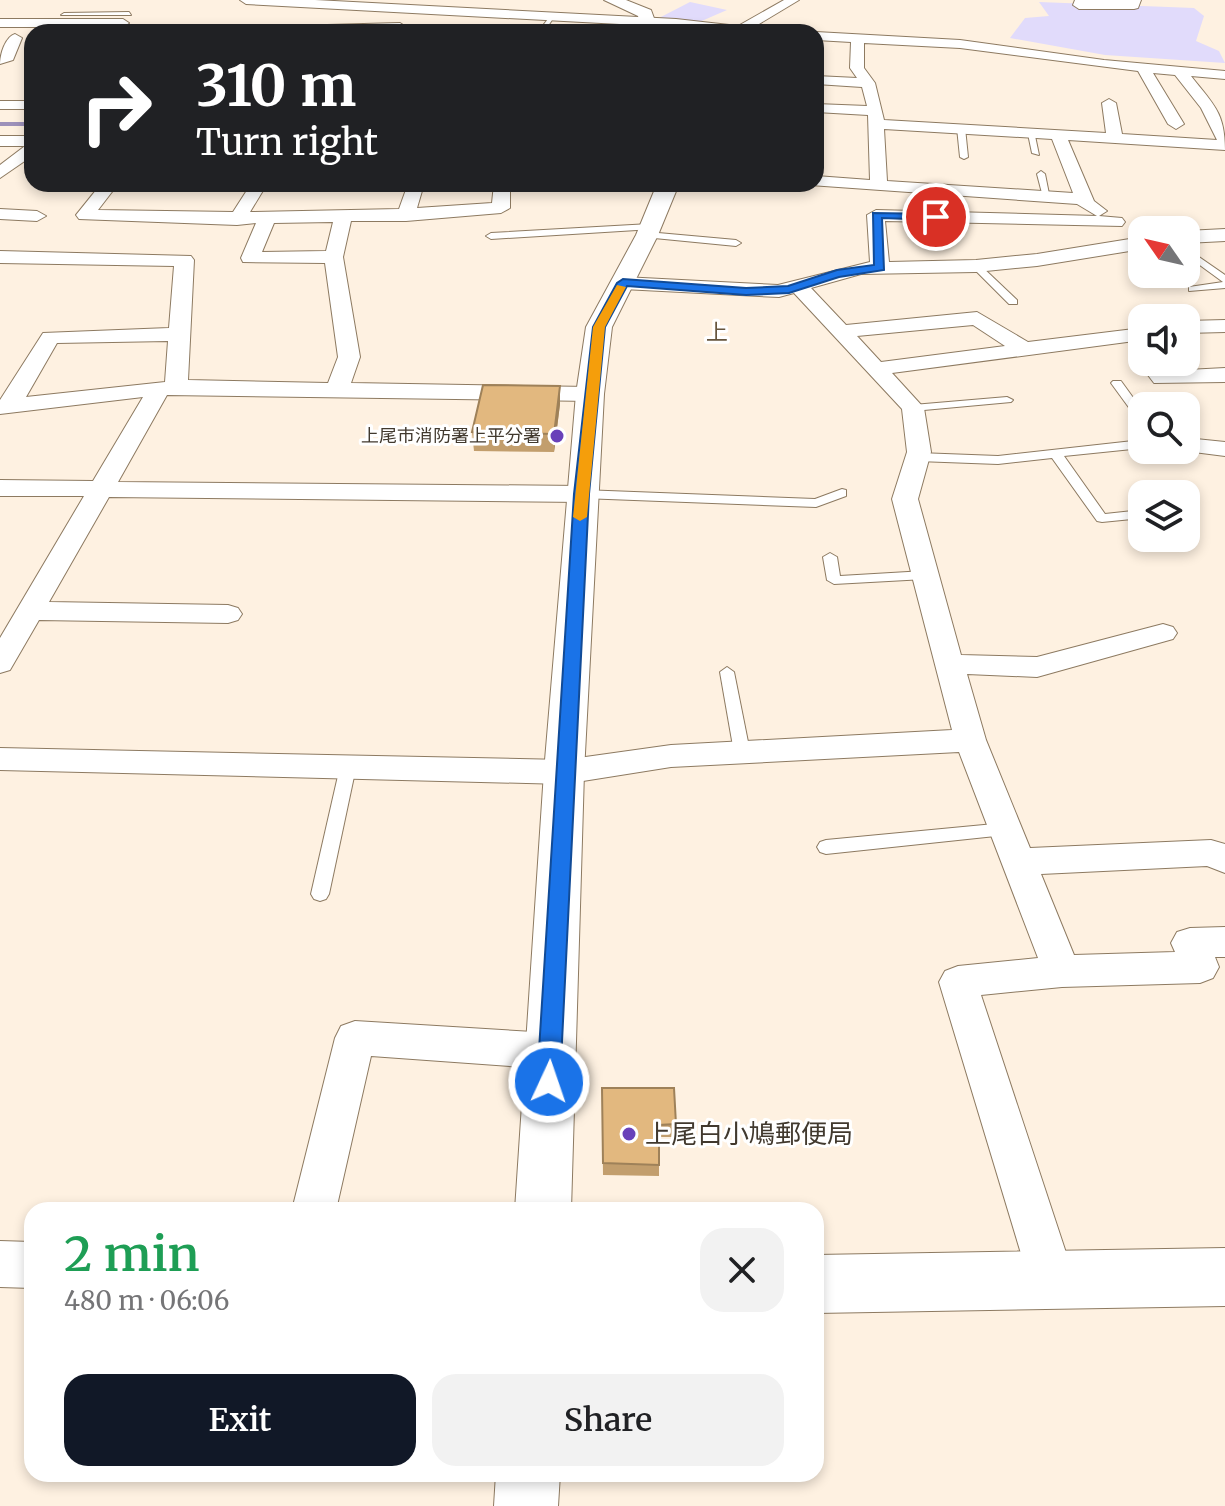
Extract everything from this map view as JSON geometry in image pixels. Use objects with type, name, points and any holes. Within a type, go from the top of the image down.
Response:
[{"type":"street","points":[[0,23],[123,23],[139,0]]},
{"type":"street","points":[[246,0],[314,1],[467,13],[489,18],[551,17],[620,24]]},
{"type":"street","points":[[467,13],[477,0]]},
{"type":"street","points":[[612,0],[645,13],[649,24]]},
{"type":"street","points":[[751,24],[793,0]]},
{"type":"street","points":[[1081,0],[1079,5],[1134,5],[1135,0]]},
{"type":"street","points":[[420,24],[428,10]]},
{"type":"street","points":[[824,36],[1009,50],[1067,67],[1143,68],[1225,75]]},
{"type":"street","points":[[858,38],[857,68],[868,83],[879,110],[879,185]]},
{"type":"street","points":[[0,60],[6,60],[6,41]]},
{"type":"street","points":[[1009,50],[1020,73]]},
{"type":"street","points":[[1143,68],[1176,124]]},
{"type":"street","points":[[1179,71],[1201,98],[1225,142]]},
{"type":"street","points":[[824,80],[868,83]]},
{"type":"street","points":[[1161,97],[1201,98]]},
{"type":"street","points":[[1109,103],[1115,138]]},
{"type":"street","points":[[0,105],[24,105]]},
{"type":"street","points":[[824,108],[879,110],[961,128],[1225,142]]},
{"type":"street","points":[[1058,134],[1086,204],[1128,229]]},
{"type":"street","points":[[0,141],[24,141]]},
{"type":"street","points":[[0,174],[24,154]]},
{"type":"street","points":[[0,174],[21,176]]},
{"type":"street","points":[[824,182],[1084,199]]},
{"type":"street","points":[[104,192],[85,215],[237,220],[406,216],[501,208],[502,192]]},
{"type":"street","points":[[237,220],[254,192]]},
{"type":"street","points":[[406,216],[414,192]]},
{"type":"street","points":[[543,1202],[564,772],[590,394],[599,327],[665,192]]},
{"type":"street","points":[[0,214],[37,216]]},
{"type":"street","points":[[880,268],[876,215],[1116,222]]},
{"type":"street","points":[[337,390],[349,357],[334,257],[343,218]]},
{"type":"street","points":[[266,220],[250,258],[334,257]]},
{"type":"street","points":[[1200,236],[1225,235]]},
{"type":"street","points":[[623,283],[779,291],[837,274],[880,268],[976,266],[1128,245]]},
{"type":"street","points":[[0,257],[184,260],[181,334],[168,388],[101,490],[31,611],[5,647]]},
{"type":"street","points":[[799,287],[913,408],[918,457],[905,499],[948,664],[970,740],[1062,971]]},
{"type":"street","points":[[840,332],[977,318],[1027,351]]},
{"type":"street","points":[[1200,327],[1225,326]]},
{"type":"street","points":[[5,406],[50,337],[181,334]]},
{"type":"street","points":[[875,369],[1128,336]]},
{"type":"street","points":[[1160,376],[1225,375]]},
{"type":"street","points":[[5,406],[168,388],[590,394]]},
{"type":"street","points":[[1200,446],[1225,449]]},
{"type":"street","points":[[0,488],[582,494]]},
{"type":"street","points":[[31,611],[228,614]]},
{"type":"street","points":[[948,664],[1037,667],[1163,633]]},
{"type":"street","points":[[0,759],[564,772],[671,756],[970,740]]},
{"type":"street","points":[[1018,862],[1211,853],[1225,860]]},
{"type":"street","points":[[1052,1280],[958,982],[1062,971],[1200,967],[1190,943],[1225,942]]},
{"type":"street","points":[[316,1202],[355,1038],[550,1051]]},
{"type":"street","points":[[0,1264],[24,1265]]},
{"type":"street","points":[[824,1284],[1225,1277]]},
{"type":"street","points":[[526,1506],[528,1482]]},
{"type":"lane","points":[[64,15],[123,23]]},
{"type":"lane","points":[[546,24],[551,17]]},
{"type":"lane","points":[[961,128],[964,157]]},
{"type":"lane","points":[[1030,131],[1036,153]]},
{"type":"lane","points":[[1041,174],[1047,197]]},
{"type":"lane","points":[[491,236],[648,231],[736,243]]},
{"type":"lane","points":[[1200,262],[1225,282]]},
{"type":"lane","points":[[976,266],[1013,302]]},
{"type":"lane","points":[[1192,289],[1225,282]]},
{"type":"lane","points":[[1117,383],[1128,398]]},
{"type":"lane","points":[[913,408],[1007,400]]},
{"type":"lane","points":[[918,457],[998,460],[1128,445]]},
{"type":"lane","points":[[1055,453],[1102,518],[1128,515]]},
{"type":"lane","points":[[582,494],[816,503],[842,493]]},
{"type":"lane","points":[[830,557],[834,580],[925,575]]},
{"type":"lane","points":[[727,672],[742,752]]},
{"type":"lane","points":[[320,894],[348,767]]},
{"type":"lane","points":[[826,847],[1005,829]]},
{"type":"shaded area","points":[[690,2],[727,10],[697,23],[657,19]]},
{"type":"shaded area","points":[[1039,2],[1194,8],[1204,16],[1196,41],[1219,51],[1225,63],[1105,55],[1010,38],[1025,18],[1049,16]]},
{"type":"building","points":[[483,385],[560,386],[554,434],[472,432]]},
{"type":"building","points":[[602,1088],[674,1088],[676,1124],[659,1125],[659,1165],[603,1163]]},
{"type":"waterway","points":[[0,124],[24,124]]},
{"type":"slow traffic","points":[[580,517],[599,327],[621,287]]},
{"type":"place","name":"上尾市消防署上平分署","points":[[557,436]]},
{"type":"place","name":"上尾白小鳩郵便局","points":[[629,1134]]},
{"type":"district","name":"上","points":[[717,332]]},
{"type":"route","points":[[549,1082],[582,494],[599,327],[623,283],[746,291],[789,290],[860,268],[880,268],[876,215],[936,217]]}]
